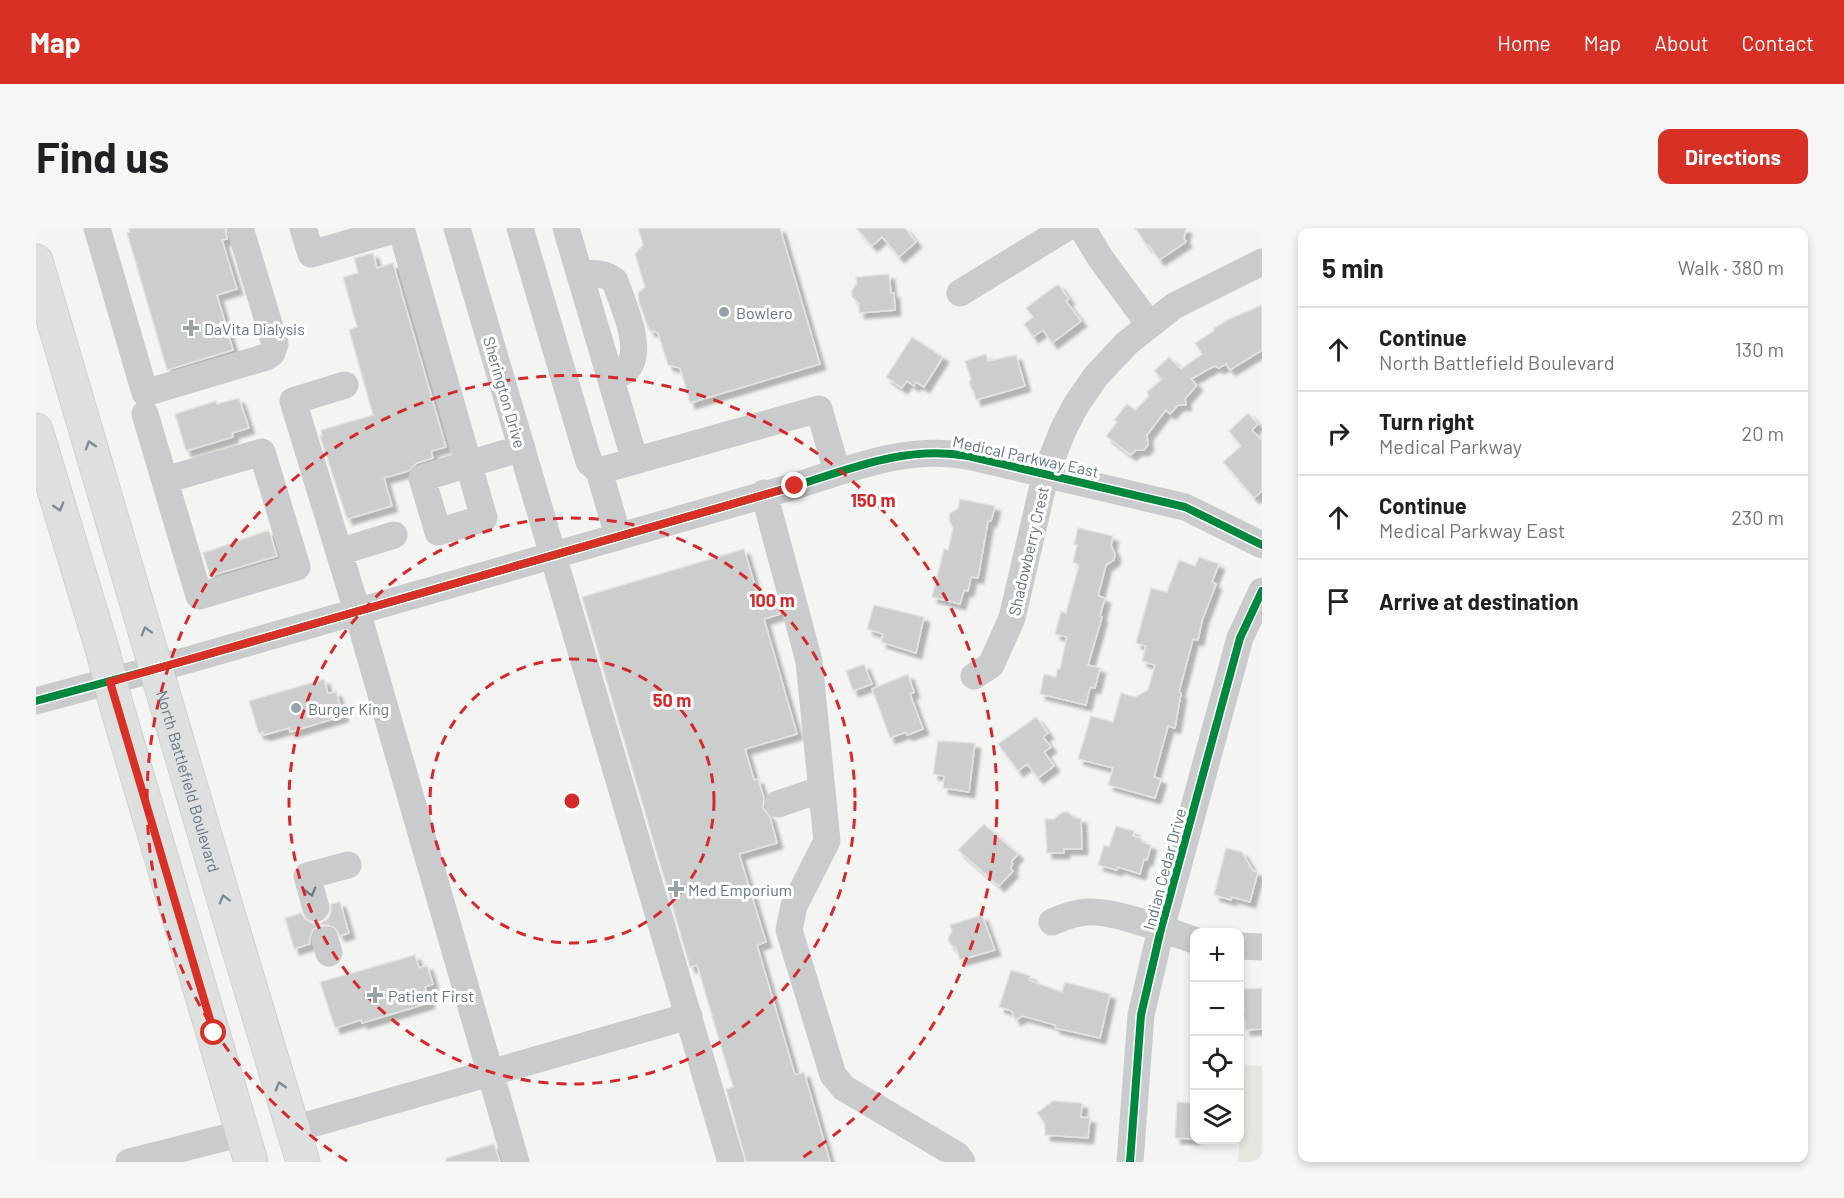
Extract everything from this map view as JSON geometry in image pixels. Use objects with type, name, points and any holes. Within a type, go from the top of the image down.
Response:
[{"type":"main road","name":"North Battlefield Boulevard","points":[[36,261],[226,910],[303,1162]]},
{"type":"main road","points":[[36,430],[247,1147]]},
{"type":"street","points":[[97,228],[145,393],[266,357],[272,353],[275,344],[240,228]]},
{"type":"street","points":[[303,228],[311,254],[401,228],[467,464],[522,448]]},
{"type":"street","name":"Sherington Drive","points":[[457,228],[732,1162]]},
{"type":"street","points":[[520,228],[589,462],[599,471],[618,536]]},
{"type":"street","points":[[566,228],[635,461]]},
{"type":"street","points":[[960,293],[1066,228]]},
{"type":"street","points":[[1082,228],[1101,259],[1149,324]]},
{"type":"street","name":"Shadowberry Crest","points":[[974,676],[991,665],[1012,618],[1046,473],[1063,430],[1076,405],[1096,376],[1127,343],[1174,306],[1262,262]]},
{"type":"street","points":[[345,385],[293,401],[357,611],[516,1162]]},
{"type":"street","points":[[599,471],[819,409],[837,472]]},
{"type":"street","points":[[145,414],[200,596],[297,567],[262,452],[165,480]]},
{"type":"street","name":"Medical Parkway East","points":[[36,701],[110,682],[837,472],[888,458],[915,454],[945,452],[1046,473],[1185,507],[1262,545]]},
{"type":"street","points":[[764,493],[809,661],[827,841],[794,906],[789,930],[833,1075],[844,1088],[957,1155],[962,1162]]},
{"type":"street","points":[[339,552],[394,535]]},
{"type":"street","name":"Indian Cedar Drive","points":[[1130,1162],[1141,1015],[1161,929],[1240,638],[1262,591]]},
{"type":"street","points":[[778,804],[822,789]]},
{"type":"street","points":[[316,909],[307,876],[348,865]]},
{"type":"street","points":[[1052,922],[1076,914],[1104,912],[1190,939]]},
{"type":"street","points":[[1244,946],[1262,947]]},
{"type":"street","points":[[294,1129],[689,1016]]},
{"type":"street","points":[[129,1162],[247,1147]]},
{"type":"shaded area","points":[[1245,1065],[1262,1066],[1262,1162],[1238,1162],[1239,1144],[1244,1144]]},
{"type":"building","name":"DaVita Dialysis","points":[[129,228],[225,228],[227,239],[222,240],[237,289],[217,295],[233,350],[167,370],[127,233],[130,232]]},
{"type":"building","name":"Bowlero","points":[[638,228],[780,228],[820,364],[690,403],[680,368],[668,365],[658,333],[649,330],[639,302],[638,293],[645,287],[635,254],[643,245]]},
{"type":"building","points":[[856,228],[905,228],[916,242],[899,257],[882,237],[872,246]]},
{"type":"building","points":[[1135,228],[1186,228],[1184,238],[1186,242],[1159,260]]},
{"type":"building","points":[[373,253],[377,268],[393,263],[446,447],[431,451],[433,458],[417,463],[408,471],[384,478],[392,506],[347,519],[320,436],[322,436],[321,430],[373,415],[349,330],[357,327],[343,277],[358,273],[354,258]]},
{"type":"building","points":[[889,274],[891,293],[894,293],[895,310],[859,313],[859,303],[852,297],[852,290],[857,283],[856,277]]},
{"type":"building","points":[[1058,284],[1069,299],[1066,301],[1081,321],[1052,343],[1043,330],[1033,337],[1024,324],[1033,317],[1026,308]]},
{"type":"building","points":[[1262,305],[1262,350],[1230,370],[1226,364],[1219,368],[1214,366],[1191,379],[1197,385],[1185,399],[1186,405],[1178,405],[1170,414],[1166,410],[1147,435],[1148,445],[1144,450],[1136,450],[1131,455],[1106,436],[1117,422],[1114,420],[1127,404],[1135,410],[1149,396],[1147,392],[1162,379],[1154,371],[1169,357],[1181,369],[1202,354],[1195,343],[1227,320]]},
{"type":"building","points":[[912,337],[943,357],[924,387],[916,382],[914,386],[907,381],[902,388],[886,377]]},
{"type":"building","points":[[986,354],[988,361],[1016,355],[1025,386],[976,400],[969,382],[971,379],[965,361]]},
{"type":"building","points":[[239,398],[249,428],[232,433],[233,437],[186,451],[175,414],[216,401],[217,404]]},
{"type":"building","points":[[1248,413],[1258,424],[1252,430],[1262,441],[1262,491],[1254,498],[1223,462],[1241,446],[1229,431]]},
{"type":"building","points":[[960,499],[995,506],[991,521],[988,521],[978,578],[971,577],[968,591],[964,590],[960,604],[932,597],[944,549],[948,550],[953,528],[949,520],[950,513],[958,509]]},
{"type":"building","points":[[1078,528],[1113,536],[1111,545],[1115,554],[1114,560],[1106,565],[1098,596],[1105,598],[1088,665],[1100,668],[1095,688],[1090,687],[1086,705],[1040,694],[1044,674],[1056,677],[1057,669],[1060,669],[1067,637],[1055,634],[1061,611],[1066,613],[1079,565],[1073,562]]},
{"type":"building","points":[[269,530],[277,556],[210,576],[203,553]]},
{"type":"building","points":[[744,549],[760,603],[776,598],[780,614],[764,619],[797,734],[745,749],[754,780],[758,779],[764,798],[763,808],[770,817],[777,843],[739,854],[766,942],[757,945],[795,1075],[804,1072],[830,1162],[746,1162],[726,1089],[733,1087],[697,965],[690,967],[582,597]]},
{"type":"building","points":[[1199,557],[1219,564],[1212,582],[1216,584],[1202,621],[1198,640],[1193,639],[1179,692],[1181,693],[1175,728],[1168,726],[1154,777],[1161,779],[1155,798],[1108,785],[1113,768],[1078,759],[1091,716],[1113,722],[1121,693],[1135,697],[1148,690],[1155,665],[1142,661],[1146,646],[1136,643],[1151,588],[1167,592],[1179,560],[1195,566]]},
{"type":"building","points":[[874,605],[924,617],[916,653],[881,642],[883,634],[867,629]]},
{"type":"building","points":[[864,664],[872,684],[853,691],[846,671]]},
{"type":"building","points":[[908,674],[914,692],[910,694],[923,729],[890,738],[872,689]]},
{"type":"building","name":"Burger King","points":[[324,679],[328,694],[336,691],[343,716],[290,732],[289,728],[264,735],[263,732],[259,734],[249,701]]},
{"type":"building","points":[[1036,717],[1048,733],[1043,737],[1051,747],[1044,752],[1054,766],[1038,778],[1027,764],[1018,771],[998,744]]},
{"type":"building","points":[[938,741],[975,743],[969,792],[943,788],[944,776],[933,774]]},
{"type":"building","points":[[1062,812],[1068,812],[1075,818],[1081,818],[1082,849],[1064,849],[1064,853],[1047,853],[1045,819],[1054,819]]},
{"type":"building","points":[[984,824],[1018,854],[1011,862],[1013,864],[1010,868],[1013,871],[999,886],[958,850]]},
{"type":"building","points":[[1116,826],[1134,831],[1133,836],[1151,845],[1140,874],[1118,867],[1117,870],[1098,865],[1104,845],[1109,847]]},
{"type":"building","points":[[1226,848],[1242,852],[1253,871],[1258,872],[1250,902],[1214,895]]},
{"type":"building","points":[[340,902],[349,933],[340,936],[335,928],[321,925],[313,930],[310,944],[294,949],[285,918],[301,913],[312,923],[321,923],[328,919],[331,904]]},
{"type":"building","points":[[982,915],[995,950],[960,960],[956,948],[950,944],[948,938],[952,931],[950,925]]},
{"type":"building","name":"Patient First","points":[[415,955],[419,968],[427,965],[433,984],[425,987],[429,1003],[362,1023],[361,1020],[335,1028],[320,982]]},
{"type":"building","points":[[1011,970],[1031,976],[1029,980],[1062,992],[1065,982],[1110,994],[1100,1038],[1055,1028],[1055,1025],[1023,1016],[1015,1020],[1012,1011],[999,1007]]},
{"type":"building","points":[[1262,988],[1262,1029],[1245,1030],[1244,989]]},
{"type":"building","points":[[1053,1101],[1082,1103],[1081,1117],[1090,1118],[1088,1138],[1045,1135],[1045,1124],[1037,1113]]},
{"type":"building","points":[[1177,1102],[1190,1103],[1190,1139],[1175,1138]]},
{"type":"building","points":[[494,1144],[500,1162],[446,1162],[446,1158]]},
{"type":"cycle path","points":[[36,701],[188,660],[880,460],[902,456],[946,453],[968,456],[1185,507],[1262,545]]},
{"type":"cycle path","points":[[1130,1162],[1141,1015],[1161,929],[1240,638],[1262,591]]},
{"type":"place","name":"Bowlero","points":[[724,312]]},
{"type":"place","name":"DaVita Dialysis","points":[[191,328]]},
{"type":"place","name":"Burger King","points":[[296,708]]},
{"type":"place","name":"Med Emporium","points":[[676,889]]},
{"type":"place","name":"Patient First","points":[[375,995]]},
{"type":"route","points":[[214,1033],[110,682],[795,486]]}]
